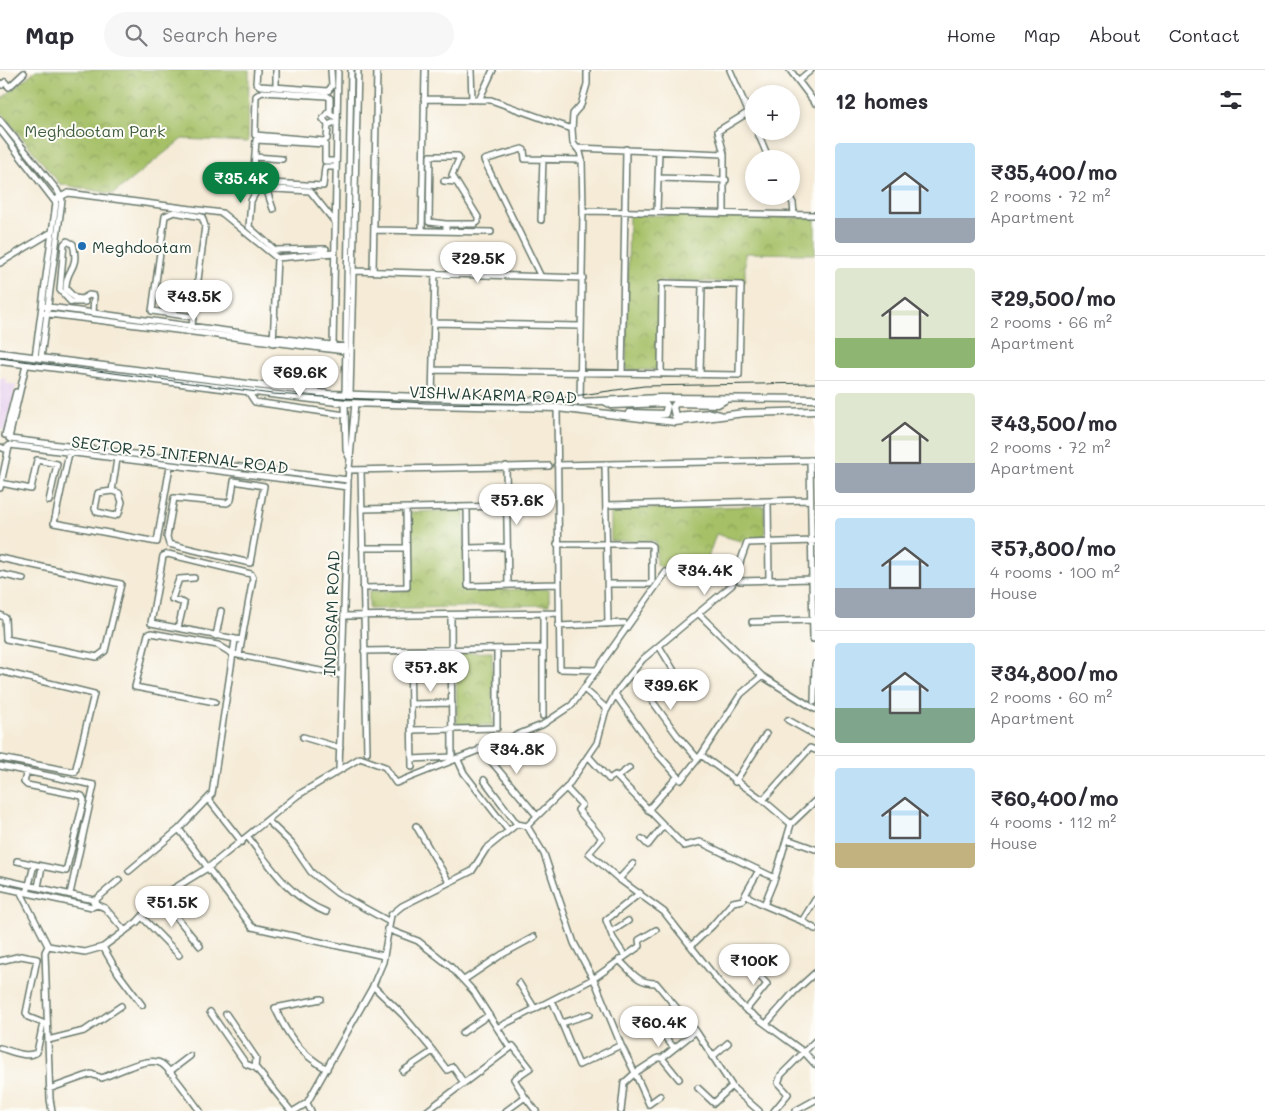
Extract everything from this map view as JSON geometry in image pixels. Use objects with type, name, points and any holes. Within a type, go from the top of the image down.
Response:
[{"type":"main road","name":"VISHWAKARMA ROAD","points":[[0,353],[291,391],[347,395],[580,402],[667,398],[725,400],[815,399]]},
{"type":"main road","name":"VISHWAKARMA ROAD","points":[[0,361],[248,393],[345,403],[557,408],[675,422],[744,413],[815,411]]},
{"type":"main road","points":[[152,380],[153,373]]},
{"type":"main road","points":[[168,375],[169,383]]},
{"type":"main road","points":[[602,400],[612,404],[657,402],[665,403],[667,406],[665,414],[658,415],[612,411],[603,413]]},
{"type":"main road","points":[[724,416],[711,413],[675,416],[673,407],[676,404],[718,404],[725,400]]},
{"type":"street","points":[[257,70],[256,83],[260,86],[328,91],[332,86],[332,72],[338,72],[333,348]]},
{"type":"street","points":[[276,70],[276,86]]},
{"type":"street","points":[[347,395],[345,349],[351,70]]},
{"type":"street","points":[[347,395],[358,70]]},
{"type":"street","points":[[373,272],[377,70]]},
{"type":"street","points":[[422,231],[425,70]]},
{"type":"street","points":[[471,70],[472,100]]},
{"type":"street","points":[[479,100],[492,70]]},
{"type":"street","points":[[580,402],[580,326],[583,278],[582,160],[573,143],[572,128],[573,114],[581,105],[587,84],[587,70]]},
{"type":"street","points":[[730,70],[745,105]]},
{"type":"street","points":[[790,70],[815,103]]},
{"type":"street","points":[[799,80],[812,70]]},
{"type":"street","points":[[0,83],[2,85],[5,82],[9,87],[24,73]]},
{"type":"street","points":[[330,113],[326,113],[323,119],[328,125],[326,140],[255,135],[256,94],[327,96],[330,98],[330,113],[337,119]]},
{"type":"street","points":[[424,99],[491,100],[572,128]]},
{"type":"street","points":[[724,213],[726,180],[724,154],[718,131],[745,114]]},
{"type":"street","points":[[328,125],[337,119]]},
{"type":"street","points":[[0,120],[61,196],[38,358]]},
{"type":"street","points":[[0,130],[56,200]]},
{"type":"street","points":[[256,140],[325,144],[325,164],[324,186],[253,182],[256,140]]},
{"type":"street","points":[[576,148],[724,154]]},
{"type":"street","points":[[540,275],[484,160],[522,149],[524,150],[525,159],[582,160]]},
{"type":"street","points":[[622,374],[623,210],[626,149]]},
{"type":"street","points":[[657,211],[659,151]]},
{"type":"street","points":[[423,156],[430,156],[458,156],[459,159],[452,175],[478,217],[478,222],[475,224],[429,222],[430,156]]},
{"type":"street","points":[[255,157],[282,159]]},
{"type":"street","points":[[541,220],[543,160]]},
{"type":"street","points":[[325,164],[335,164]]},
{"type":"street","points":[[658,178],[726,180]]},
{"type":"street","points":[[444,182],[456,182]]},
{"type":"street","points":[[326,249],[275,250],[249,228],[251,201],[258,188],[310,191],[334,221]]},
{"type":"street","points":[[266,188],[272,209]]},
{"type":"street","points":[[45,306],[56,200],[68,193],[222,213],[276,258],[334,253]]},
{"type":"street","points":[[793,205],[794,215]]},
{"type":"street","points":[[583,211],[623,210],[815,215]]},
{"type":"street","points":[[192,326],[205,226],[202,217],[174,212],[165,216],[152,311],[193,317]]},
{"type":"street","points":[[446,224],[446,231]]},
{"type":"street","points":[[453,224],[453,232]]},
{"type":"street","points":[[374,230],[492,232]]},
{"type":"street","points":[[0,263],[52,232]]},
{"type":"street","points":[[93,313],[94,303],[92,295],[85,301],[74,303],[63,295],[60,286],[64,244],[70,241],[73,244],[76,258],[74,268],[66,284],[68,293],[75,298],[85,301],[90,305],[94,303]]},
{"type":"street","points":[[274,340],[276,258]]},
{"type":"street","points":[[61,270],[70,273]]},
{"type":"street","points":[[352,271],[540,275],[583,278]]},
{"type":"street","points":[[432,398],[436,273]]},
{"type":"street","points":[[433,370],[739,376],[741,285],[662,283],[661,374]]},
{"type":"street","points":[[700,375],[702,284]]},
{"type":"street","points":[[85,301],[85,312]]},
{"type":"street","points":[[45,306],[143,323],[345,349]]},
{"type":"street","points":[[44,314],[192,326],[274,340]]},
{"type":"street","points":[[434,322],[580,326]]},
{"type":"street","points":[[24,365],[7,440],[1,485],[31,489],[39,449]]},
{"type":"street","points":[[248,393],[255,402],[345,415]]},
{"type":"street","name":"INDOSAM ROAD","points":[[345,403],[346,450],[349,458]]},
{"type":"street","name":"INDOSAM ROAD","points":[[339,769],[348,470],[356,403]]},
{"type":"street","points":[[557,408],[557,544],[560,668],[598,670]]},
{"type":"street","points":[[0,447],[7,440]]},
{"type":"street","name":"SECTOR 75 INTERNAL ROAD","points":[[7,440],[39,449],[348,487]]},
{"type":"street","name":"SECTOR 75 INTERNAL ROAD","points":[[7,440],[348,480]]},
{"type":"street","points":[[69,453],[54,523],[157,542],[170,466]]},
{"type":"street","points":[[112,491],[117,459]]},
{"type":"street","points":[[37,460],[57,464],[49,501]]},
{"type":"street","points":[[557,465],[812,460],[814,639]]},
{"type":"street","points":[[606,464],[608,624]]},
{"type":"street","points":[[506,466],[508,585]]},
{"type":"street","points":[[348,470],[549,466]]},
{"type":"street","points":[[361,470],[362,588],[367,752]]},
{"type":"street","points":[[234,481],[264,486],[250,563],[169,544],[167,537],[174,498],[228,503],[231,500],[235,473]]},
{"type":"street","points":[[112,491],[119,493],[121,496],[119,512],[115,516],[97,512],[98,493],[112,491]]},
{"type":"street","points":[[606,505],[811,500]]},
{"type":"street","points":[[768,501],[769,580]]},
{"type":"street","points":[[362,509],[506,506]]},
{"type":"street","points":[[467,507],[468,586],[558,584]]},
{"type":"street","points":[[362,588],[407,587],[406,508]]},
{"type":"street","points":[[527,826],[566,788],[597,742],[607,709],[615,694],[643,659],[732,585],[747,543],[813,541]]},
{"type":"street","points":[[557,544],[649,544],[652,546],[652,581],[650,584],[608,584]]},
{"type":"street","points":[[468,548],[507,547]]},
{"type":"street","points":[[362,548],[406,548]]},
{"type":"street","points":[[129,871],[210,800],[214,788],[238,640],[253,578],[251,574],[168,554],[163,556],[151,623],[238,640]]},
{"type":"street","points":[[0,558],[121,584],[105,651],[97,657],[6,640],[5,618],[0,615]]},
{"type":"street","points":[[48,946],[85,952],[103,947],[142,917],[160,897],[210,868],[298,795],[360,758],[385,767],[396,783],[480,748],[542,725],[572,704],[666,572]]},
{"type":"street","points":[[0,574],[23,579]]},
{"type":"street","points":[[178,628],[184,602],[172,599],[179,579],[194,578]]},
{"type":"street","points":[[740,581],[812,579]]},
{"type":"street","points":[[216,636],[221,610]]},
{"type":"street","points":[[542,613],[544,648],[543,716]]},
{"type":"street","points":[[344,616],[558,613]]},
{"type":"street","points":[[699,614],[762,676],[815,709]]},
{"type":"street","points":[[412,759],[452,757],[451,615]]},
{"type":"street","points":[[752,622],[813,620]]},
{"type":"street","points":[[558,626],[624,623]]},
{"type":"street","points":[[215,702],[135,687],[148,634],[218,645],[236,654],[342,675]]},
{"type":"street","points":[[659,646],[685,689]]},
{"type":"street","points":[[364,651],[544,648]]},
{"type":"street","points":[[411,730],[497,728],[496,649]]},
{"type":"street","points":[[410,650],[412,767]]},
{"type":"street","points":[[814,702],[815,664]]},
{"type":"street","points":[[0,671],[94,694],[75,772],[0,758]]},
{"type":"street","points":[[632,673],[677,735],[700,757],[763,800],[791,824]]},
{"type":"street","points":[[411,676],[452,676]]},
{"type":"street","points":[[615,694],[657,753],[681,780],[700,757],[741,694],[762,676]]},
{"type":"street","points":[[584,689],[607,709]]},
{"type":"street","points":[[411,704],[452,702]]},
{"type":"street","points":[[788,720],[815,735]]},
{"type":"street","points":[[736,782],[766,734]]},
{"type":"street","points":[[303,737],[340,748]]},
{"type":"street","points":[[480,748],[537,816]]},
{"type":"street","points":[[763,800],[810,748],[815,750]]},
{"type":"street","points":[[588,756],[609,779],[615,775],[617,777],[629,768]]},
{"type":"street","points":[[457,758],[464,772],[508,830]]},
{"type":"street","points":[[0,766],[94,785],[70,894]]},
{"type":"street","points":[[17,861],[64,871],[68,869],[84,798],[27,785],[24,782],[27,771]]},
{"type":"street","points":[[648,810],[678,776]]},
{"type":"street","points":[[617,777],[684,846],[700,842],[775,878]]},
{"type":"street","points":[[484,780],[517,824],[527,826],[544,854],[574,943],[594,979],[648,1104],[660,1096]]},
{"type":"street","points":[[566,788],[582,805],[578,810],[602,838],[589,853],[619,879],[640,892],[664,912],[692,945],[719,982],[746,1010],[802,1051],[815,1064]]},
{"type":"street","points":[[210,800],[242,842]]},
{"type":"street","points":[[764,905],[775,878],[791,824],[815,801]]},
{"type":"street","points":[[268,821],[291,843],[311,872],[337,893],[388,921]]},
{"type":"street","points":[[210,1012],[246,1064],[254,1067],[293,1111],[307,1103],[373,986],[384,956],[388,921],[391,915],[402,906],[472,871],[486,849],[517,824]]},
{"type":"street","points":[[416,826],[448,882]]},
{"type":"street","points":[[642,839],[648,844],[663,826]]},
{"type":"street","points":[[179,829],[252,926],[384,956]]},
{"type":"street","points":[[248,838],[288,888],[312,906],[326,912]]},
{"type":"street","points":[[787,839],[815,849]]},
{"type":"street","points":[[619,879],[633,864]]},
{"type":"street","points":[[27,892],[34,865]]},
{"type":"street","points":[[38,887],[42,867]]},
{"type":"street","points":[[692,945],[733,902],[742,900],[759,870]]},
{"type":"street","points":[[0,879],[70,894],[105,908],[124,932]]},
{"type":"street","points":[[94,904],[120,880]]},
{"type":"street","points":[[0,887],[94,904]]},
{"type":"street","points":[[20,891],[48,946]]},
{"type":"street","points":[[625,956],[610,932],[606,920],[640,892]]},
{"type":"street","points":[[745,895],[802,921],[815,929]]},
{"type":"street","points":[[160,897],[200,946]]},
{"type":"street","points":[[802,921],[815,900]]},
{"type":"street","points":[[142,917],[179,955]]},
{"type":"street","points":[[610,932],[628,922]]},
{"type":"street","points":[[387,929],[418,941],[450,966],[464,980],[510,1048]]},
{"type":"street","points":[[497,1028],[594,979],[640,946],[639,940],[656,930]]},
{"type":"street","points":[[464,980],[500,955],[534,937]]},
{"type":"street","points":[[48,946],[45,952],[49,1089],[52,1111]]},
{"type":"street","points":[[103,947],[118,973],[142,1005]]},
{"type":"street","points":[[0,961],[21,956],[37,959],[26,1013],[28,1017],[43,1023],[37,1052],[34,1054],[28,1055],[0,1048]]},
{"type":"street","points":[[619,960],[641,981],[648,984],[656,983],[696,1031],[732,1086],[758,1111]]},
{"type":"street","points":[[746,1010],[767,984],[754,970],[755,965],[750,960]]},
{"type":"street","points":[[766,1024],[794,992],[815,973]]},
{"type":"street","points":[[519,983],[535,1009]]},
{"type":"street","points":[[373,986],[404,1015],[447,1070],[453,1067],[464,1082]]},
{"type":"street","points":[[322,999],[275,1008],[287,1034],[311,1060],[327,1069]]},
{"type":"street","points":[[552,1000],[579,1065],[621,1045]]},
{"type":"street","points":[[48,1040],[84,1031],[121,1006]]},
{"type":"street","points":[[226,1014],[256,1058],[254,1067]]},
{"type":"street","points":[[562,1024],[590,1014]]},
{"type":"street","points":[[462,1033],[489,1016]]},
{"type":"street","points":[[621,1111],[624,1082],[658,1058],[662,1058],[696,1031]]},
{"type":"street","points":[[666,1037],[674,1048]]},
{"type":"street","points":[[774,1111],[788,1094],[778,1085],[778,1080],[802,1051],[815,1041]]},
{"type":"street","points":[[712,1057],[728,1043]]},
{"type":"street","points":[[429,1110],[512,1046],[530,1068],[514,1079],[536,1111]]},
{"type":"street","points":[[403,1071],[433,1051]]},
{"type":"street","points":[[168,1072],[190,1056]]},
{"type":"street","points":[[662,1058],[679,1079]]},
{"type":"street","points":[[49,1089],[91,1074],[102,1078],[139,1064],[153,1062],[163,1064],[200,1111]]},
{"type":"street","points":[[698,1088],[714,1103],[732,1086]]},
{"type":"street","points":[[506,1111],[525,1097]]},
{"type":"street","points":[[795,1111],[815,1100]]},
{"type":"street","points":[[307,1103],[311,1111]]},
{"type":"shaded area","points":[[0,378],[6,378],[5,383],[16,385],[7,431],[0,429]]},
{"type":"green space","name":"Meghdootam Park","points":[[36,70],[249,70],[248,142],[182,139],[113,194],[60,184],[0,111],[0,100]]},
{"type":"green space","points":[[629,215],[815,218],[815,254],[745,253],[745,282],[660,281],[658,370],[626,370]]},
{"type":"green space","points":[[764,506],[765,537],[746,539],[744,542],[716,534],[703,573],[672,558],[665,568],[656,565],[656,541],[611,541],[611,509]]},
{"type":"green space","points":[[464,510],[465,590],[549,589],[549,605],[369,609],[369,591],[411,590],[410,512]]},
{"type":"green space","points":[[492,652],[493,725],[457,725],[456,653]]},
{"type":"railway","points":[[0,358],[272,394],[426,403],[518,404],[644,386],[815,383]]},
{"type":"place","name":"Meghdootam","points":[[82,246]]}]
